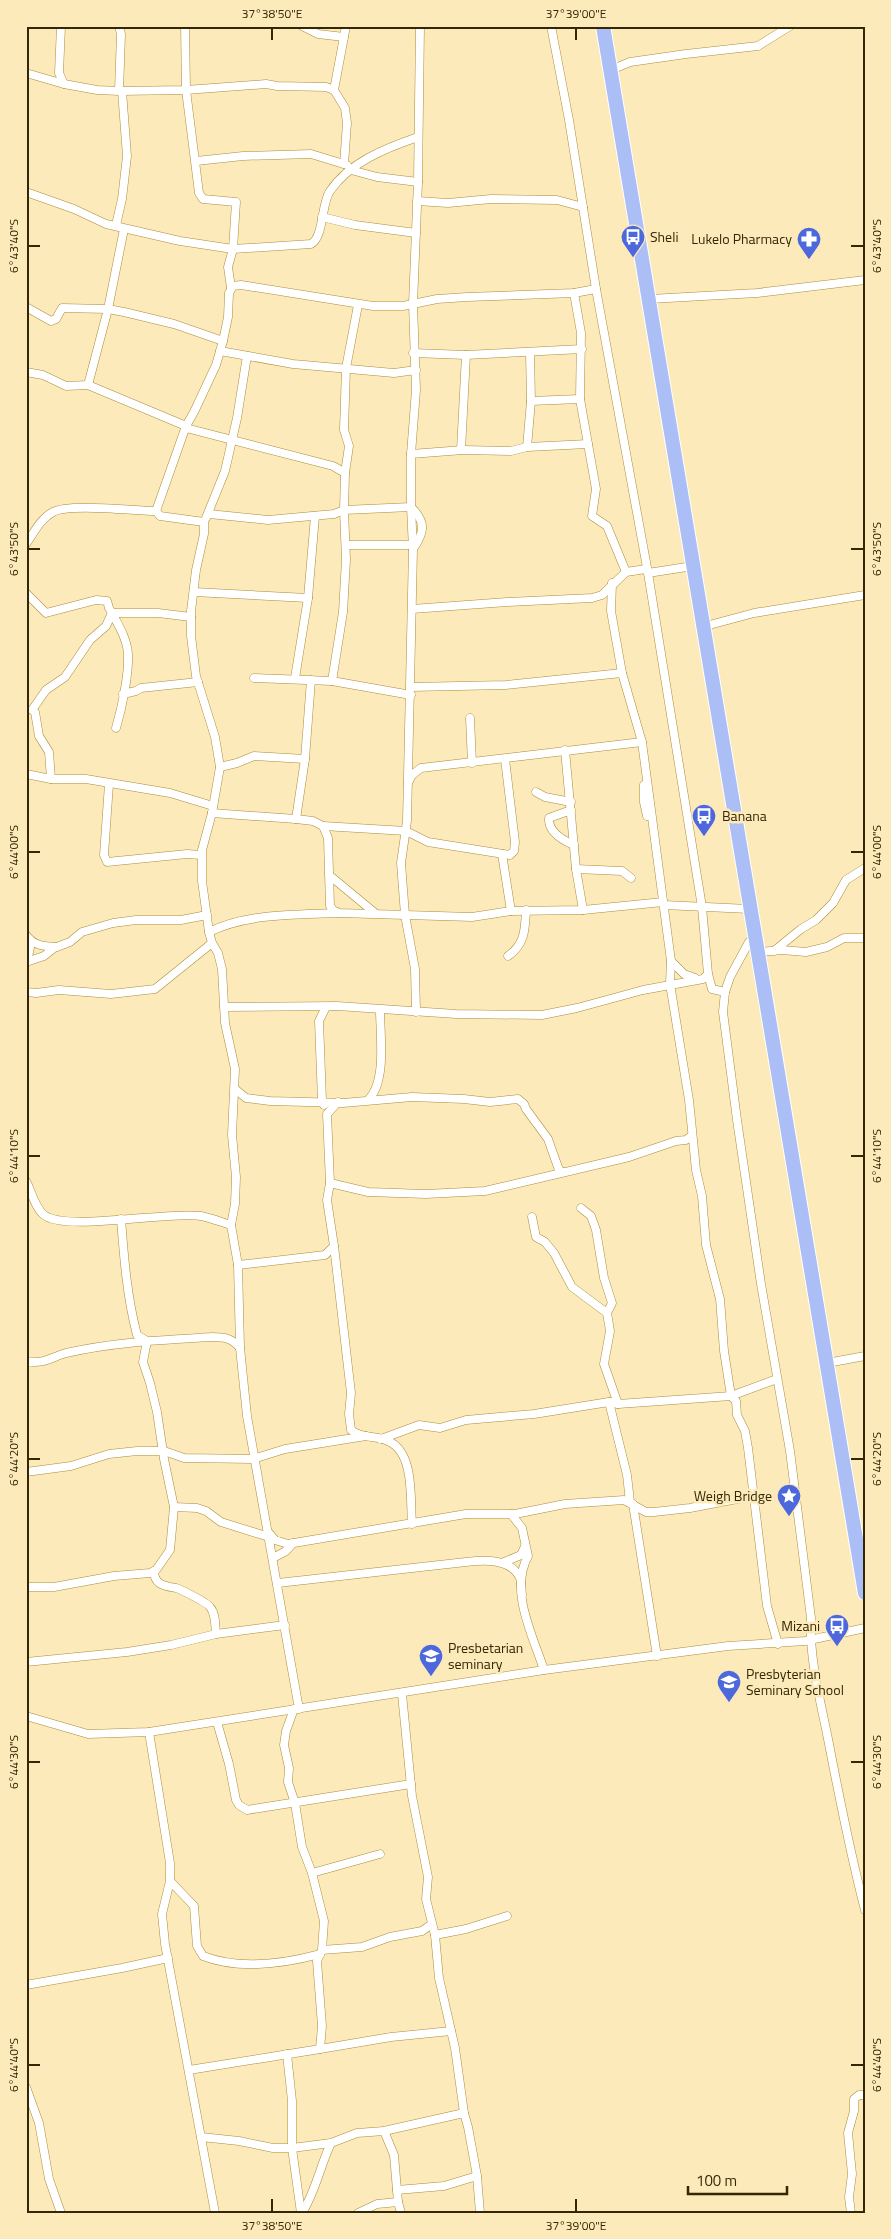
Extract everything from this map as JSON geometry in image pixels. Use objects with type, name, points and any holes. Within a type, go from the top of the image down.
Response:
[{"type":"highway","points":[[603,26],[650,300],[702,627],[749,909],[758,952],[796,1191],[860,1539],[865,1593]]},
{"type":"street","points":[[61,26],[59,73],[64,84]]},
{"type":"street","points":[[88,385],[108,309],[120,227],[127,156],[120,91],[121,34],[119,26]]},
{"type":"street","points":[[156,511],[186,427],[203,395],[220,351],[231,288],[228,267],[233,249],[236,202],[201,198],[186,90],[185,26]]},
{"type":"street","points":[[302,26],[318,34],[344,38]]},
{"type":"street","points":[[334,90],[346,26]]},
{"type":"street","points":[[411,507],[411,454],[416,370],[413,353],[413,304],[418,182],[420,26]]},
{"type":"street","points":[[551,26],[647,571],[702,907],[708,974],[712,989],[725,992]]},
{"type":"street","points":[[618,67],[630,62],[758,46],[790,26]]},
{"type":"street","points":[[26,73],[64,84],[97,90],[120,91],[186,90],[266,84],[288,87],[320,85],[334,90],[345,108],[347,123],[344,164]]},
{"type":"street","points":[[26,192],[74,209],[106,224],[233,249],[310,244],[317,237],[326,198],[330,190],[352,168],[390,147],[418,137]]},
{"type":"street","points":[[196,161],[242,156],[310,154],[344,164],[377,177],[418,182]]},
{"type":"street","points":[[417,201],[448,203],[492,199],[557,200],[583,207]]},
{"type":"street","points":[[322,217],[355,225],[416,233]]},
{"type":"street","points":[[650,300],[757,293],[865,280]]},
{"type":"street","points":[[231,288],[241,285],[358,305],[402,306],[437,299],[574,292],[596,289]]},
{"type":"street","points":[[574,292],[582,349],[580,399],[596,489],[592,516],[607,526],[626,572]]},
{"type":"street","points":[[332,681],[343,612],[346,545],[344,510],[345,473],[349,446],[344,430],[346,368],[358,305]]},
{"type":"street","points":[[26,307],[51,321],[56,319],[62,308],[108,309],[174,324],[223,341]]},
{"type":"street","points":[[413,353],[466,355],[582,349]]},
{"type":"street","points":[[220,351],[293,364],[394,372],[416,370]]},
{"type":"street","points":[[526,447],[531,401],[530,353]]},
{"type":"street","points":[[461,450],[466,355]]},
{"type":"street","points":[[247,356],[224,472],[209,514],[204,522],[204,534],[196,570],[191,617],[193,663],[215,737],[220,767],[201,854],[207,917],[212,943],[218,954],[222,969],[225,1023],[234,1061],[235,1090],[232,1135],[236,1177],[235,1204],[231,1225],[238,1265],[240,1348],[254,1459],[278,1583],[296,1709],[286,1731],[284,1745],[289,1765],[288,1785],[296,1803],[304,1854],[312,1873],[324,1921],[321,1952],[317,1961],[322,2026],[320,2049]]},
{"type":"street","points":[[26,372],[43,375],[66,386],[88,385],[186,427],[333,466],[345,473]]},
{"type":"street","points":[[531,401],[580,399]]},
{"type":"street","points":[[411,454],[461,450],[511,451],[526,447],[588,444]]},
{"type":"street","points":[[209,514],[268,520],[334,514],[344,510],[411,507],[421,516],[423,527],[412,547],[408,783],[406,831],[401,863],[406,916],[415,968],[416,1012]]},
{"type":"street","points":[[26,544],[42,521],[59,510],[96,508],[156,511],[160,516],[170,519],[204,522]]},
{"type":"street","points":[[295,678],[308,598],[315,516]]},
{"type":"street","points":[[346,545],[412,547]]},
{"type":"street","points":[[412,609],[592,598],[602,595],[612,583],[626,572],[693,566]]},
{"type":"street","points":[[612,583],[611,611],[622,673],[642,742],[671,960],[670,984],[689,1100],[693,1150],[702,1196],[706,1249],[720,1299],[724,1351],[731,1396],[736,1401],[737,1415],[745,1431],[760,1535],[767,1606],[778,1644]]},
{"type":"street","points":[[194,592],[308,598]]},
{"type":"street","points":[[26,593],[46,613],[96,600],[107,601],[108,608],[124,639],[128,653],[123,705],[116,728]]},
{"type":"street","points":[[702,627],[754,613],[865,595]]},
{"type":"street","points":[[112,613],[158,613],[191,617]]},
{"type":"street","points":[[51,779],[49,750],[39,736],[35,712],[29,710],[46,690],[65,677],[90,640],[106,626],[112,613]]},
{"type":"street","points":[[254,678],[295,678],[332,681],[411,691],[622,673]]},
{"type":"street","points":[[296,819],[305,759],[310,680]]},
{"type":"street","points":[[123,694],[141,688],[198,682]]},
{"type":"street","points":[[470,718],[472,762]]},
{"type":"street","points":[[407,760],[421,768],[642,742]]},
{"type":"street","points":[[565,750],[576,868],[583,910]]},
{"type":"street","points":[[220,767],[254,756],[305,759]]},
{"type":"street","points":[[26,774],[51,779],[86,779],[170,793],[212,809],[314,821],[322,826],[406,831],[428,842],[502,854],[513,853],[515,842],[506,759]]},
{"type":"street","points":[[408,783],[421,768]]},
{"type":"street","points":[[109,784],[104,855],[107,862],[201,854]]},
{"type":"street","points":[[536,792],[545,798],[571,806]]},
{"type":"street","points":[[571,806],[549,818],[548,821],[553,832],[574,845]]},
{"type":"street","points":[[322,826],[328,838],[330,906],[339,913]]},
{"type":"street","points":[[502,854],[511,911]]},
{"type":"street","points":[[576,868],[622,872],[631,878]]},
{"type":"street","points":[[774,951],[801,929],[816,920],[833,903],[846,880],[865,868]]},
{"type":"street","points":[[329,875],[377,914]]},
{"type":"street","points":[[210,932],[229,924],[255,919],[339,913],[472,917],[511,911],[583,910],[664,904],[749,909]]},
{"type":"street","points":[[508,956],[521,944],[524,938],[526,910]]},
{"type":"street","points":[[26,962],[44,956],[56,947],[70,942],[82,932],[121,921],[181,920],[207,917],[229,924]]},
{"type":"street","points":[[26,935],[32,942],[56,947]]},
{"type":"street","points":[[755,937],[749,942],[739,958],[725,992],[723,1012],[737,1120],[790,1451],[811,1618],[810,1638],[854,1870],[865,1910]]},
{"type":"street","points":[[758,952],[782,950],[806,952],[827,947],[844,938],[865,938]]},
{"type":"street","points":[[26,962],[32,942]]},
{"type":"street","points":[[26,992],[36,993],[59,990],[111,994],[156,990],[212,943]]},
{"type":"street","points":[[671,960],[684,974],[703,979],[708,974]]},
{"type":"street","points":[[224,1007],[326,1006],[416,1012],[542,1015],[578,1008],[697,978]]},
{"type":"street","points":[[326,1006],[319,1021],[322,1101],[327,1114],[330,1183],[328,1200],[351,1392],[351,1430],[366,1436],[389,1441],[398,1448],[408,1466],[412,1524]]},
{"type":"street","points":[[368,1100],[377,1088],[382,1044],[380,1010]]},
{"type":"street","points":[[235,1090],[246,1098],[270,1101],[338,1102],[412,1097],[464,1098],[490,1102],[518,1099],[524,1104],[548,1139],[559,1170],[563,1172]]},
{"type":"street","points":[[327,1114],[338,1102]]},
{"type":"street","points":[[330,1183],[368,1192],[468,1193],[518,1185],[563,1172],[629,1157],[676,1141],[683,1141],[691,1136]]},
{"type":"street","points":[[683,1141],[693,1150]]},
{"type":"street","points":[[26,1181],[41,1211],[47,1216],[86,1222],[159,1216],[201,1216],[231,1225]]},
{"type":"street","points":[[581,1208],[592,1216],[604,1278],[612,1303],[607,1313],[610,1331],[604,1364],[614,1403],[657,1656]]},
{"type":"street","points":[[532,1217],[536,1237],[545,1242],[554,1253],[572,1287],[607,1313]]},
{"type":"street","points":[[121,1218],[124,1270],[132,1319],[137,1335],[147,1341]]},
{"type":"street","points":[[238,1265],[325,1254],[334,1246]]},
{"type":"street","points":[[325,1254],[336,1261]]},
{"type":"street","points":[[26,1362],[41,1363],[66,1353],[115,1344],[147,1341],[226,1337],[240,1348]]},
{"type":"street","points":[[147,1341],[142,1362],[150,1383],[174,1507],[170,1550],[154,1572],[154,1579],[160,1584],[177,1588],[210,1606],[214,1614],[216,1634]]},
{"type":"street","points":[[827,1363],[865,1356]]},
{"type":"street","points":[[381,1439],[419,1425],[440,1428],[466,1420],[534,1414],[614,1403],[731,1396],[777,1379]]},
{"type":"street","points":[[26,1472],[71,1466],[109,1454],[164,1451],[184,1458],[254,1459],[285,1449],[366,1436]]},
{"type":"street","points":[[174,1507],[197,1508],[206,1511],[221,1522],[268,1534],[279,1542],[293,1543],[466,1514],[511,1514],[536,1511],[565,1504],[612,1500],[632,1503],[646,1512],[654,1512],[690,1508],[753,1496]]},
{"type":"street","points":[[522,1528],[527,1518],[536,1511]]},
{"type":"street","points":[[511,1514],[522,1528],[528,1556],[522,1567],[522,1594]]},
{"type":"street","points":[[273,1558],[286,1551],[293,1543]]},
{"type":"street","points":[[278,1583],[474,1562],[502,1562],[521,1555],[525,1546]]},
{"type":"street","points":[[502,1562],[521,1579],[524,1608],[544,1670]]},
{"type":"street","points":[[26,1587],[67,1585],[154,1572]]},
{"type":"street","points":[[26,1662],[127,1652],[216,1634],[285,1625]]},
{"type":"street","points":[[26,1716],[88,1734],[149,1732],[402,1694],[544,1670],[728,1646],[805,1641],[810,1638],[865,1628]]},
{"type":"street","points":[[402,1694],[411,1784],[418,1832],[428,1877],[426,1899],[435,1935],[439,1978],[451,2031],[464,2113],[477,2176],[480,2213]]},
{"type":"street","points":[[217,1722],[239,1805],[247,1810],[397,1784],[411,1784]]},
{"type":"street","points":[[149,1732],[168,1850],[170,1881],[162,1914],[168,1958],[215,2213]]},
{"type":"street","points":[[312,1873],[380,1854]]},
{"type":"street","points":[[170,1881],[194,1906],[197,1946],[203,1956],[231,1964],[248,1965],[362,1947],[390,1937],[422,1931],[432,1924]]},
{"type":"street","points":[[435,1935],[466,1929],[507,1916]]},
{"type":"street","points":[[26,1985],[168,1958]]},
{"type":"street","points":[[189,2070],[391,2038],[451,2031]]},
{"type":"street","points":[[287,2054],[292,2101],[292,2148],[302,2213]]},
{"type":"street","points":[[26,2087],[39,2123],[50,2178],[62,2213]]},
{"type":"street","points":[[850,2213],[849,2197],[852,2174],[848,2133],[853,2117],[854,2099],[859,2095],[865,2094]]},
{"type":"street","points":[[200,2137],[239,2141],[273,2148],[292,2148],[331,2143],[357,2132],[384,2131],[464,2113]]},
{"type":"street","points":[[384,2131],[394,2155],[400,2213]]},
{"type":"street","points":[[302,2213],[318,2181],[331,2143]]},
{"type":"street","points":[[397,2190],[437,2187],[477,2176]]},
{"type":"street","points":[[358,2213],[377,2204],[398,2202]]},
{"type":"place","name":"Sheli","points":[[633,258]]},
{"type":"place","name":"Lukelo Pharmacy","points":[[809,260]]},
{"type":"place","name":"Banana","points":[[704,837]]},
{"type":"place","name":"Weigh Bridge","points":[[789,1517]]},
{"type":"place","name":"Mizani","points":[[837,1647]]},
{"type":"place","name":"Presbetarian seminary","points":[[431,1677]]},
{"type":"place","name":"Presbyterian Seminary School","points":[[729,1703]]}]
